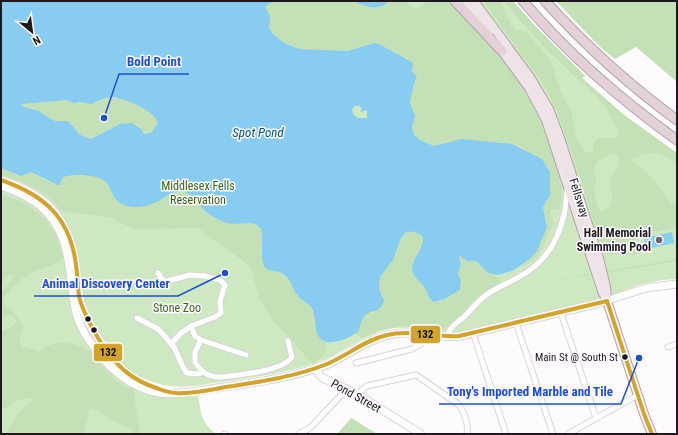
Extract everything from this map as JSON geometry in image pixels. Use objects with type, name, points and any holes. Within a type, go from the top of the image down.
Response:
[{"type":"highway","points":[[455,1],[502,51]]},
{"type":"highway","points":[[523,1],[561,42],[599,78],[677,140]]},
{"type":"highway","points":[[545,1],[609,66],[677,120]]},
{"type":"main road","name":"Fellsway","points":[[466,1],[529,88],[540,106],[548,126],[602,291],[607,301]]},
{"type":"main road","name":"Fellsway","points":[[474,1],[530,77],[549,109],[560,138],[599,258],[606,287],[607,301]]},
{"type":"main road","points":[[1,180],[36,195],[49,205],[58,216],[73,251],[78,292],[84,315],[119,366],[136,380],[173,392]]},
{"type":"main road","points":[[1,186],[20,193],[34,201],[45,209],[54,221],[64,244],[68,258],[73,298],[78,318],[87,338],[114,370],[130,382],[155,392],[189,392],[264,381],[316,368],[341,358],[371,341],[385,336],[403,333],[447,337],[473,333],[561,313],[607,301],[646,288],[677,284]]},
{"type":"main road","points":[[607,301],[652,434]]},
{"type":"main road","name":"Pond Street","points":[[316,368],[319,375],[323,378],[357,394],[421,434]]},
{"type":"street","points":[[447,337],[450,330],[481,298],[529,271],[542,261],[556,239],[563,218],[567,198],[567,184]]},
{"type":"street","points":[[158,273],[164,282],[183,276],[197,275],[220,280],[225,285],[220,301],[221,313],[215,317],[191,326],[180,334],[171,344]]},
{"type":"street","points":[[561,313],[596,418]]},
{"type":"street","points":[[137,318],[158,329],[171,344],[187,373],[198,374],[204,372]]},
{"type":"street","points":[[516,323],[553,434]]},
{"type":"street","points":[[191,326],[195,336],[201,340],[246,356]]},
{"type":"street","points":[[473,333],[506,434]]},
{"type":"street","points":[[356,363],[412,350],[422,344],[428,335]]},
{"type":"street","points":[[201,340],[195,352],[194,358],[196,363],[204,372],[214,377],[275,369],[285,364],[291,358],[292,351],[288,341]]},
{"type":"street","points":[[668,347],[677,344]]},
{"type":"street","points":[[357,394],[367,386],[415,375],[458,404],[462,409],[467,425],[467,434]]},
{"type":"street","points":[[299,434],[310,428],[347,389]]},
{"type":"street","points":[[568,434],[638,394]]},
{"type":"green space","name":"Middlesex Fells Reservation","points":[[1,1],[513,1],[538,29],[585,76],[582,78],[624,115],[677,153],[677,279],[662,280],[638,285],[597,301],[458,333],[413,328],[395,328],[385,330],[369,336],[325,360],[312,365],[256,377],[177,387],[156,383],[132,373],[133,388],[149,394],[165,397],[198,396],[202,417],[207,425],[216,434],[1,434]]},
{"type":"green space","points":[[354,1],[367,7],[378,8],[385,5],[389,1],[407,1],[410,6],[419,8],[425,1],[449,1],[482,36],[513,73],[531,100],[542,124],[558,171],[562,200],[558,210],[553,209],[550,211],[551,217],[556,225],[551,228],[540,252],[532,261],[521,266],[530,259],[547,222],[543,207],[545,202],[542,159],[519,146],[501,142],[473,141],[466,139],[434,146],[420,140],[414,135],[412,128],[415,116],[410,102],[414,84],[417,79],[412,71],[413,65],[407,58],[374,43],[348,51],[300,49],[292,46],[276,37],[269,30],[268,25],[271,20],[265,7],[272,2]]},
{"type":"green space","points":[[483,1],[500,1],[511,25],[516,30],[522,30],[527,33],[550,59],[561,93],[572,114],[577,141],[586,152],[593,152],[594,142],[598,138],[617,138],[619,134],[606,107],[598,97],[573,75],[534,36],[504,1],[513,1],[538,29],[585,76],[582,78],[624,115],[677,153],[677,163],[655,153],[645,154],[630,159],[633,163],[647,172],[671,203],[677,205],[677,229],[673,228],[635,237],[638,253],[635,255],[606,254],[602,248],[573,156],[555,106],[542,82]],"holes":[[[612,154],[617,154],[619,164],[610,179],[612,202],[607,209],[601,211],[595,196],[595,166],[597,162],[603,158]]]},
{"type":"green space","points":[[556,1],[677,1],[677,82],[636,47],[615,59],[598,45]]},
{"type":"green space","points":[[115,97],[126,100],[146,110],[156,118],[159,123],[151,133],[144,134],[136,125],[120,124],[91,139],[79,133],[70,123],[55,121],[36,109],[21,106],[23,104],[60,100],[66,100],[74,103],[95,103],[105,98]]},
{"type":"green space","points":[[1,168],[21,176],[31,172],[43,179],[61,183],[63,178],[69,175],[102,178],[107,182],[109,187],[133,207],[151,204],[175,192],[190,194],[203,209],[219,220],[228,223],[249,223],[259,227],[262,232],[261,255],[267,270],[281,274],[287,278],[298,296],[310,307],[318,335],[324,341],[326,346],[324,353],[321,358],[313,364],[273,320],[260,300],[250,266],[198,228],[134,229],[109,217],[60,210],[49,197],[34,187],[1,175]]},
{"type":"green space","points":[[1,194],[13,198],[33,209],[49,224],[55,233],[63,259],[26,276],[13,287],[1,301],[1,292],[8,285],[13,276],[9,275],[1,282]]},
{"type":"green space","points":[[414,231],[420,235],[423,242],[413,264],[414,274],[426,290],[431,301],[439,302],[453,296],[461,286],[462,283],[458,274],[461,264],[458,257],[459,256],[462,256],[464,260],[470,262],[471,260],[475,261],[488,273],[500,278],[501,281],[477,297],[464,313],[445,328],[434,329],[405,326],[380,330],[364,338],[358,335],[356,333],[365,315],[367,313],[373,313],[384,301],[379,289],[380,277],[396,254],[402,236],[407,232]]},
{"type":"green space","points":[[677,259],[677,261],[530,285]]},
{"type":"green space","points":[[1,301],[12,311],[24,326],[21,330],[19,339],[22,346],[25,348],[35,349],[38,353],[47,346],[57,343],[67,343],[81,347],[91,352],[104,369],[117,382],[133,388],[140,434],[133,434],[131,428],[121,425],[92,408],[87,411],[88,416],[83,434],[6,434],[18,413],[35,399],[28,398],[16,401],[5,409],[1,406],[1,333],[14,325],[16,322],[15,317],[11,314],[1,319]]},
{"type":"green space","points":[[351,418],[353,419],[377,434],[337,434]]},
{"type":"water","name":"Spot Pond","points":[[1,1],[277,1],[270,3],[265,7],[270,16],[269,28],[275,36],[291,46],[300,49],[348,51],[374,43],[379,44],[412,62],[412,71],[417,77],[410,102],[415,116],[412,128],[414,135],[420,140],[434,146],[462,139],[512,144],[542,159],[550,172],[550,195],[543,207],[547,227],[537,251],[530,259],[512,271],[498,275],[488,273],[477,262],[471,260],[470,262],[459,256],[461,264],[458,274],[461,280],[460,290],[445,299],[434,302],[414,275],[412,269],[423,240],[417,233],[405,233],[401,238],[393,260],[380,277],[379,289],[384,301],[380,308],[365,315],[358,331],[352,336],[343,340],[327,342],[318,336],[313,310],[298,296],[286,276],[278,272],[270,271],[264,266],[262,257],[261,231],[257,225],[249,223],[225,223],[208,213],[192,196],[185,192],[169,194],[156,202],[145,206],[135,207],[124,205],[117,201],[107,183],[97,177],[85,175],[68,176],[64,177],[60,185],[58,185],[31,172],[21,176],[1,168]],"holes":[[[115,97],[133,103],[151,114],[158,123],[151,133],[144,134],[141,129],[132,123],[120,124],[91,139],[79,134],[67,121],[55,121],[39,111],[21,106],[23,104],[66,100],[74,103],[80,102],[91,104],[105,98]],[[355,106],[362,108],[360,112],[367,110],[367,118],[357,118],[353,114],[352,109]]]},
{"type":"water","points":[[354,1],[389,1],[381,6],[367,7]]},
{"type":"water","name":"Hall Memorial Swimming Pool","points":[[672,232],[674,243],[646,249],[644,238]]},
{"type":"transit line","name":"132","points":[[1,180],[30,193],[42,201],[61,221],[73,248],[80,300],[93,329],[110,356],[124,370],[139,381],[171,392],[189,393],[293,375],[327,364],[371,340],[396,333],[459,336],[607,301]]},
{"type":"transit line","name":"132","points":[[607,301],[652,434]]},
{"type":"place","name":"Bold Point","points":[[104,118]]},
{"type":"place","name":"Hall Memorial Swimming Pool","points":[[659,240]]},
{"type":"place","name":"Animal Discovery Center","points":[[225,273]]},
{"type":"place","name":"Main St @ South St","points":[[625,357]]},
{"type":"place","name":"Tony's Imported Marble and Tile","points":[[639,358]]},
{"type":"park label","name":"Stone Zoo","points":[[177,308]]}]
